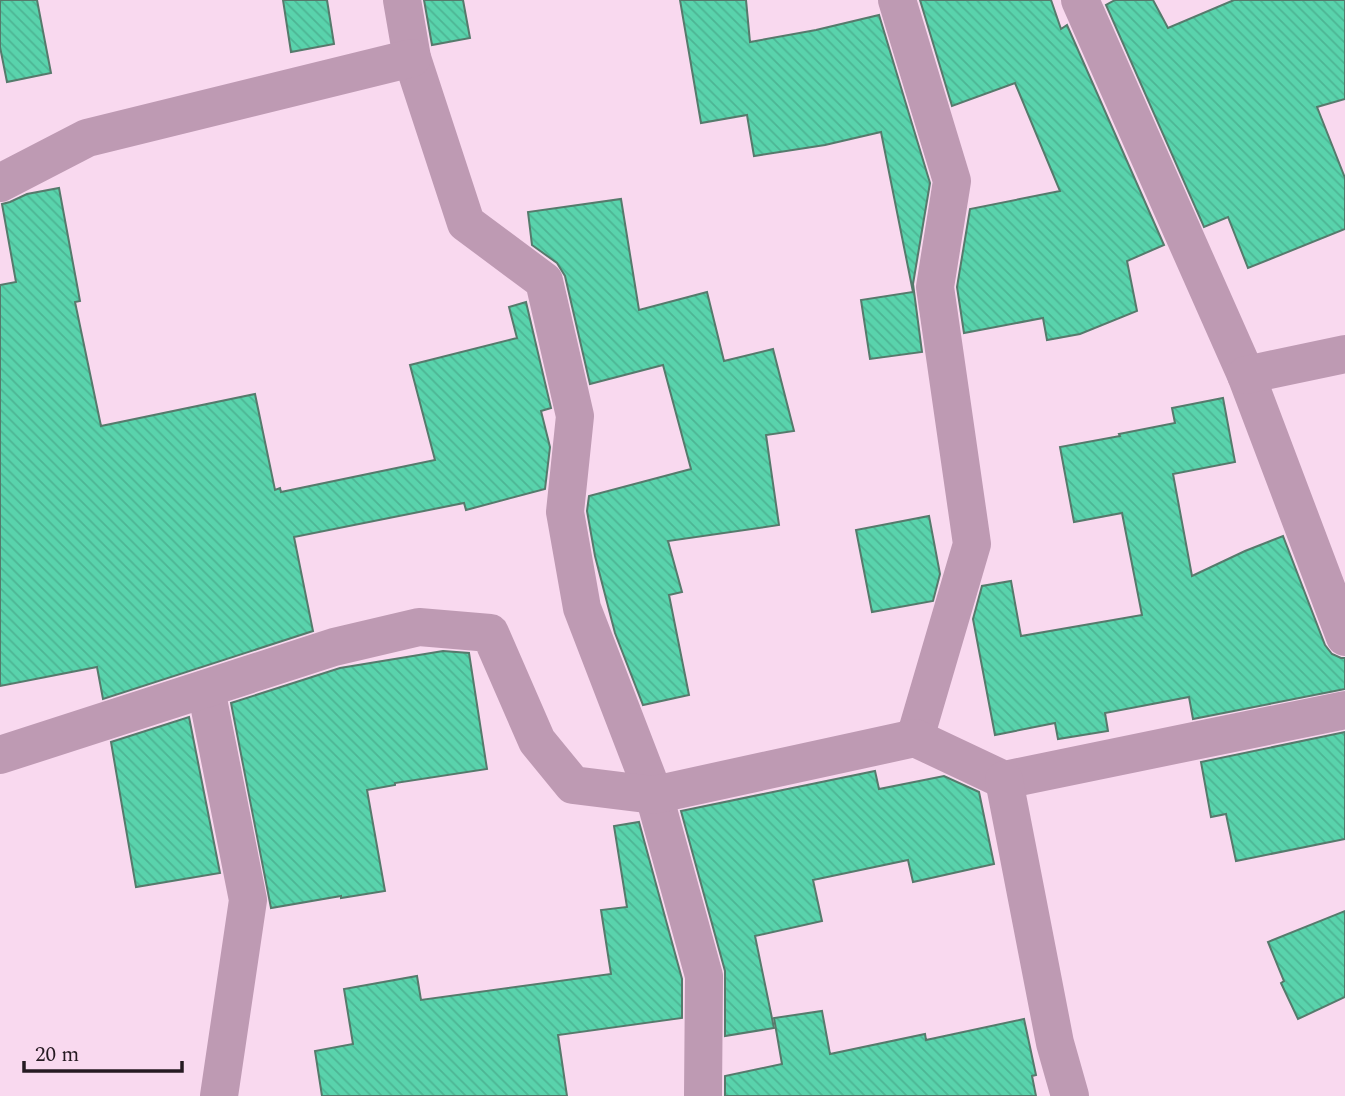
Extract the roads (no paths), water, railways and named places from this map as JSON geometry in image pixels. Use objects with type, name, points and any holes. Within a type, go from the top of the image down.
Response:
[{"type":"street","points":[[402,0],[412,58],[466,223],[544,281],[575,416],[565,512],[582,608],[654,795],[704,976],[703,1096]]},
{"type":"street","points":[[897,0],[952,181],[935,287],[972,544],[915,738]]},
{"type":"street","points":[[1080,0],[1246,376],[1345,637]]},
{"type":"street","points":[[0,183],[87,138],[412,58]]},
{"type":"street","points":[[1246,376],[1345,354]]},
{"type":"street","points":[[0,755],[334,647],[419,627],[489,633],[537,741],[573,785],[654,795],[915,738],[1004,780],[1345,710]]},
{"type":"street","points":[[206,689],[248,900],[219,1096]]},
{"type":"street","points":[[1004,780],[1055,1043],[1070,1096]]}]
